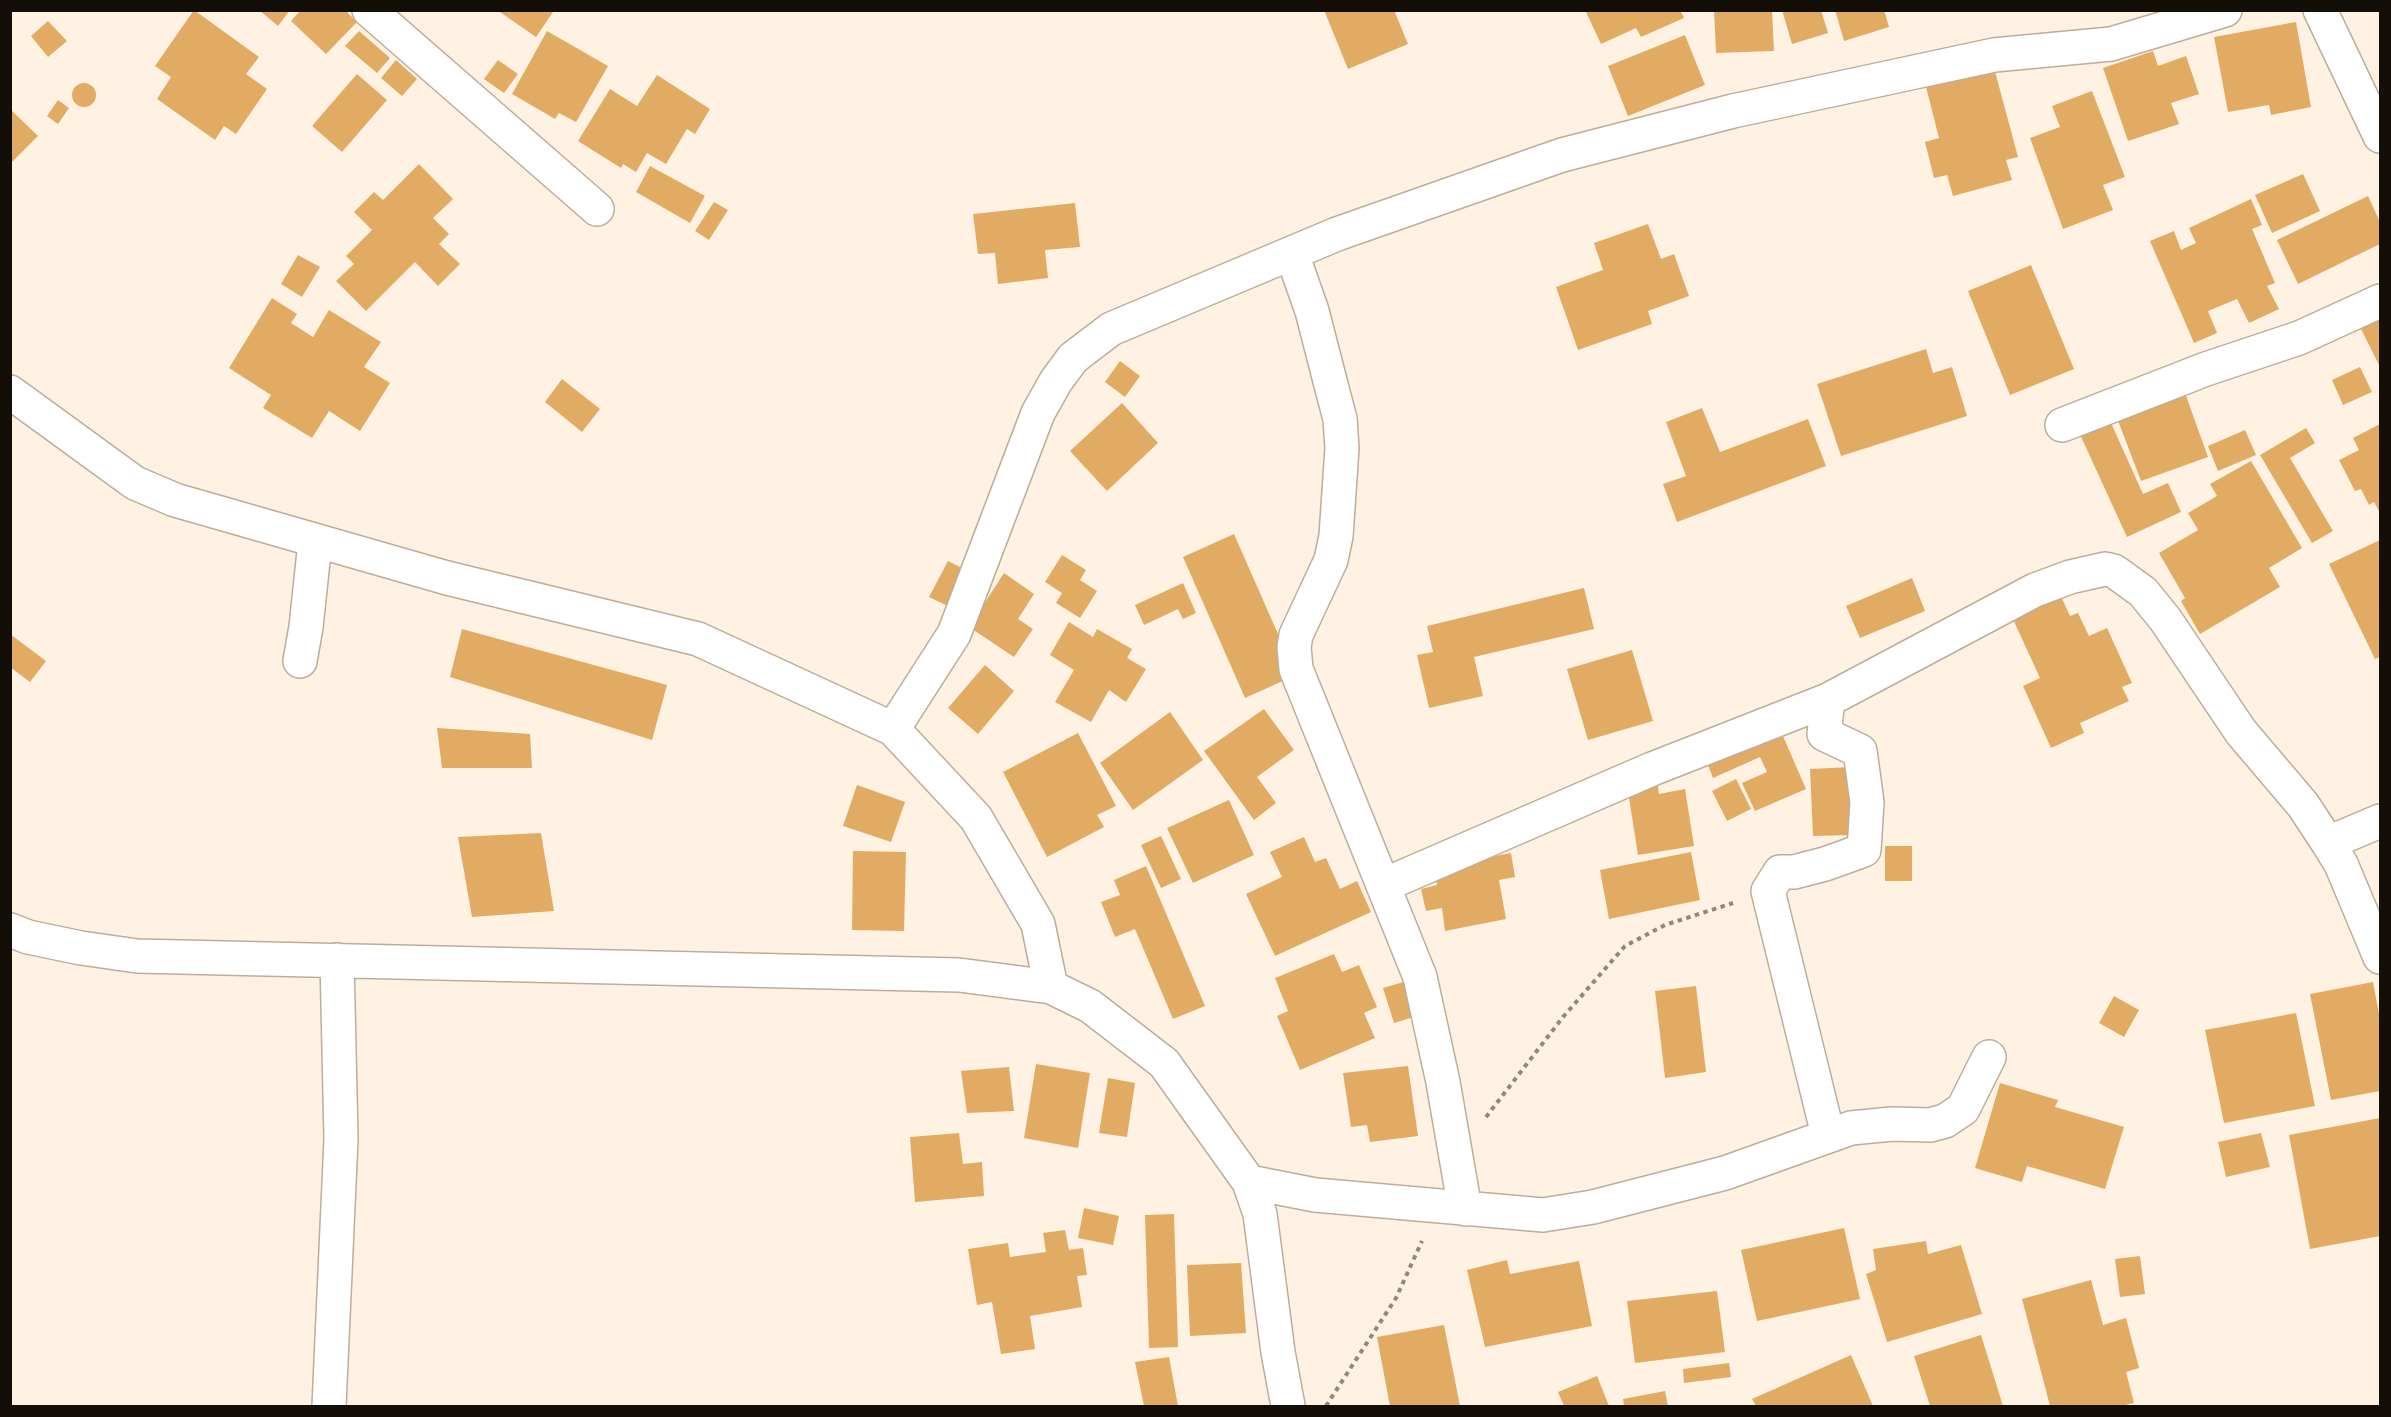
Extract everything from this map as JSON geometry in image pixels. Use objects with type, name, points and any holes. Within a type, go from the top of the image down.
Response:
[{"type":"street","points":[[369,10],[597,209]]},
{"type":"street","points":[[893,729],[954,634],[1038,413],[1056,381],[1073,358],[1112,329],[1337,234],[1562,155],[1733,111],[1994,55],[2111,44],[2225,10]]},
{"type":"street","points":[[2320,10],[2380,136]]},
{"type":"street","points":[[1292,254],[1312,311],[1340,419],[1342,448],[1336,536],[1331,560],[1301,622],[1294,647],[1294,660],[1299,680],[1420,978],[1456,1157],[1451,1208]]},
{"type":"street","points":[[2062,425],[2206,369],[2299,338],[2380,300]]},
{"type":"street","points":[[10,392],[135,483],[175,500],[447,578],[698,639],[893,729],[976,818],[1038,924],[1051,987]]},
{"type":"street","points":[[300,661],[315,542]]},
{"type":"street","points":[[1384,885],[1652,769],[1828,700],[2035,590],[2091,571],[2114,571],[2143,592],[2166,619],[2241,732],[2303,805],[2341,864],[2380,957]]},
{"type":"street","points":[[1828,700],[1824,734],[1860,751],[1868,802],[1864,850],[1825,864],[1794,872],[1780,872],[1768,891],[1828,1135]]},
{"type":"street","points":[[2328,843],[2380,821]]},
{"type":"street","points":[[10,930],[28,937],[81,948],[136,956],[959,975],[1051,987],[1090,1006],[1164,1063],[1249,1182],[1260,1214],[1278,1352],[1288,1407]]},
{"type":"street","points":[[329,1407],[341,1139],[337,960]]},
{"type":"street","points":[[1249,1182],[1315,1195],[1543,1215],[1593,1207],[1725,1173],[1828,1135],[1861,1126],[1930,1125],[1951,1119],[1963,1109],[1989,1057]]},
{"type":"path","points":[[1456,1157],[1563,1017],[1625,946],[1665,925],[1768,891]]},
{"type":"path","points":[[1326,1407],[1451,1208]]},
{"type":"building","points":[[194,10],[259,57],[246,74],[267,89],[236,134],[224,126],[215,140],[157,99],[171,77],[155,66]]},
{"type":"building","points":[[259,10],[290,10],[278,26]]},
{"type":"building","points":[[301,10],[345,10],[357,22],[326,54],[291,21]]},
{"type":"building","points":[[497,10],[552,10],[553,12],[536,37]]},
{"type":"building","points":[[1324,10],[1394,10],[1408,44],[1348,69]]},
{"type":"building","points":[[1585,10],[1680,10],[1684,18],[1641,37],[1636,28],[1601,44]]},
{"type":"building","points":[[1714,10],[1772,10],[1774,51],[1716,53]]},
{"type":"building","points":[[1782,10],[1821,10],[1828,33],[1792,44]]},
{"type":"building","points":[[1835,10],[1884,10],[1889,27],[1844,41]]},
{"type":"building","points":[[48,21],[67,41],[48,57],[31,36]]},
{"type":"building","points":[[2296,22],[2311,107],[2271,115],[2269,105],[2228,112],[2214,37]]},
{"type":"building","points":[[359,31],[390,58],[377,73],[345,46]]},
{"type":"building","points":[[547,31],[608,66],[576,122],[559,113],[555,119],[512,94]]},
{"type":"building","points":[[1685,35],[1705,85],[1628,116],[1608,66]]},
{"type":"building","points":[[2153,51],[2158,66],[2186,56],[2199,94],[2171,103],[2179,124],[2128,141],[2103,68]]},
{"type":"building","points":[[396,60],[417,79],[402,96],[381,78]]},
{"type":"building","points":[[498,60],[518,74],[504,93],[484,79]]},
{"type":"building","points":[[1993,64],[2018,157],[2006,160],[2012,180],[1953,196],[1947,175],[1934,178],[1925,142],[1939,138],[1925,83]]},
{"type":"building","points":[[357,74],[387,100],[342,152],[312,126]]},
{"type":"building","points":[[657,75],[710,109],[695,134],[687,129],[666,164],[647,153],[636,172],[623,164],[621,168],[578,141],[610,89],[637,106]]},
{"type":"building","points":[[84,83],[89,84],[95,90],[95,100],[89,106],[84,107],[79,106],[73,100],[72,95],[73,90],[79,84]]},
{"type":"building","points":[[2092,91],[2125,177],[2103,185],[2113,210],[2063,229],[2030,138],[2060,127],[2052,106]]},
{"type":"building","points":[[58,100],[69,108],[58,124],[47,116]]},
{"type":"building","points":[[10,109],[38,136],[10,164]]},
{"type":"building","points":[[419,164],[453,199],[433,218],[449,234],[439,244],[460,264],[438,286],[415,262],[366,311],[336,281],[354,264],[346,256],[372,230],[354,212],[374,192],[383,200]]},
{"type":"building","points":[[650,166],[705,196],[690,223],[636,192]]},
{"type":"building","points":[[2303,174],[2320,211],[2272,233],[2255,195]]},
{"type":"building","points":[[2368,196],[2380,222],[2380,244],[2298,284],[2277,240]]},
{"type":"building","points":[[2251,199],[2262,225],[2252,229],[2275,283],[2267,286],[2279,309],[2249,323],[2237,299],[2208,311],[2217,333],[2194,343],[2150,241],[2174,231],[2181,250],[2196,243],[2189,228]]},
{"type":"building","points":[[714,202],[728,210],[709,240],[695,231]]},
{"type":"building","points":[[1075,203],[1080,247],[1045,250],[1048,278],[998,284],[995,253],[978,254],[973,214]]},
{"type":"building","points":[[1648,224],[1661,259],[1674,254],[1689,296],[1648,311],[1652,324],[1578,350],[1556,287],[1603,270],[1594,243]]},
{"type":"building","points":[[298,255],[320,267],[302,297],[281,284]]},
{"type":"building","points":[[2031,265],[2074,369],[2010,395],[1968,291]]},
{"type":"building","points":[[272,298],[297,314],[291,323],[313,337],[329,310],[381,342],[364,367],[390,383],[360,431],[329,411],[312,438],[263,408],[271,395],[229,368]]},
{"type":"building","points":[[2380,312],[2380,367],[2358,323]]},
{"type":"building","points":[[1926,349],[1933,373],[1952,367],[1967,416],[1841,456],[1817,384]]},
{"type":"building","points":[[1120,361],[1140,376],[1125,397],[1105,382]]},
{"type":"building","points":[[2360,367],[2372,392],[2343,405],[2332,380]]},
{"type":"building","points":[[562,379],[600,409],[582,432],[545,402]]},
{"type":"building","points":[[2185,393],[2208,457],[2141,481],[2117,418]]},
{"type":"building","points":[[1122,403],[1158,443],[1107,491],[1070,451]]},
{"type":"building","points":[[1702,408],[1720,452],[1808,419],[1826,466],[1677,522],[1663,484],[1686,476],[1666,422]]},
{"type":"building","points":[[2107,414],[2143,494],[2168,483],[2181,512],[2127,537],[2077,428]]},
{"type":"building","points":[[2380,424],[2380,513],[2374,502],[2369,505],[2361,489],[2355,491],[2339,460],[2359,450],[2353,438]]},
{"type":"building","points":[[2306,428],[2315,443],[2290,458],[2333,531],[2312,543],[2260,455]]},
{"type":"building","points":[[2245,430],[2256,455],[2218,471],[2208,446]]},
{"type":"building","points":[[2251,461],[2302,548],[2269,568],[2280,587],[2200,634],[2181,601],[2185,598],[2159,553],[2198,530],[2188,513],[2217,496],[2210,484]]},
{"type":"building","points":[[1234,534],[1296,675],[1245,698],[1183,557]]},
{"type":"building","points":[[2380,540],[2380,657],[2375,659],[2329,564]]},
{"type":"building","points":[[1062,555],[1086,570],[1080,580],[1097,591],[1080,618],[1056,603],[1062,593],[1045,582]]},
{"type":"building","points":[[948,561],[974,574],[956,610],[929,597]]},
{"type":"building","points":[[1004,573],[1034,594],[1018,619],[1033,629],[1014,657],[969,627]]},
{"type":"building","points":[[1912,578],[1925,611],[1860,638],[1846,606]]},
{"type":"building","points":[[1183,583],[1196,613],[1183,619],[1178,609],[1144,625],[1135,605]]},
{"type":"building","points":[[1584,588],[1594,629],[1474,657],[1483,696],[1429,708],[1417,655],[1433,652],[1427,626]]},
{"type":"building","points":[[2060,594],[2070,616],[2078,613],[2089,636],[2107,628],[2132,683],[2122,687],[2129,701],[2080,723],[2084,733],[2051,748],[2023,686],[2040,678],[2012,617]]},
{"type":"building","points":[[1069,622],[1093,637],[1097,629],[1132,649],[1127,658],[1146,669],[1126,702],[1109,690],[1091,722],[1055,702],[1074,670],[1050,655]]},
{"type":"building","points":[[462,629],[667,685],[652,740],[450,677]]},
{"type":"building","points":[[10,634],[46,661],[30,682],[10,667]]},
{"type":"building","points":[[1632,650],[1653,721],[1588,740],[1567,669]]},
{"type":"building","points":[[985,665],[1014,691],[978,734],[948,708]]},
{"type":"building","points":[[1264,709],[1294,750],[1257,777],[1276,803],[1254,820],[1204,751]]},
{"type":"building","points":[[1170,712],[1203,760],[1133,810],[1100,763]]},
{"type":"building","points":[[1779,727],[1806,789],[1755,811],[1742,783],[1767,772],[1760,757],[1713,778],[1706,760]]},
{"type":"building","points":[[437,728],[530,734],[532,768],[442,768]]},
{"type":"building","points":[[1078,733],[1116,806],[1097,815],[1104,827],[1047,857],[1003,772]]},
{"type":"building","points":[[1851,767],[1854,835],[1813,836],[1810,769]]},
{"type":"building","points":[[1736,779],[1751,809],[1727,821],[1712,791]]},
{"type":"building","points":[[1657,780],[1659,794],[1685,789],[1694,846],[1638,855],[1627,785]]},
{"type":"building","points":[[857,785],[905,802],[891,842],[843,826]]},
{"type":"building","points":[[1229,800],[1254,855],[1193,883],[1167,828]]},
{"type":"building","points":[[541,833],[554,911],[472,917],[458,837]]},
{"type":"building","points":[[1161,836],[1181,879],[1161,888],[1141,845]]},
{"type":"building","points":[[1304,837],[1315,862],[1326,858],[1340,889],[1357,881],[1371,912],[1275,956],[1246,894],[1282,877],[1270,852]]},
{"type":"building","points":[[1885,846],[1912,846],[1912,881],[1885,881]]},
{"type":"building","points":[[853,851],[906,852],[904,931],[852,930]]},
{"type":"building","points":[[1691,852],[1700,900],[1609,919],[1600,870]]},
{"type":"building","points":[[1511,853],[1515,877],[1499,880],[1506,919],[1445,931],[1442,908],[1426,911],[1421,889],[1437,885],[1434,867]]},
{"type":"building","points":[[1146,866],[1205,1006],[1173,1019],[1135,929],[1115,937],[1101,902],[1120,895],[1114,880]]},
{"type":"building","points":[[1334,954],[1342,972],[1359,965],[1377,1007],[1364,1013],[1375,1038],[1300,1070],[1277,1016],[1288,1011],[1275,978]]},
{"type":"building","points":[[1410,980],[1420,1015],[1394,1023],[1383,988]]},
{"type":"building","points":[[2373,982],[2380,1019],[2380,1091],[2331,1100],[2310,994]]},
{"type":"building","points":[[1696,986],[1706,1072],[1665,1078],[1655,991]]},
{"type":"building","points":[[2114,996],[2139,1010],[2124,1037],[2099,1023]]},
{"type":"building","points":[[2296,1013],[2315,1106],[2224,1123],[2205,1030]]},
{"type":"building","points":[[1036,1064],[1090,1073],[1078,1148],[1024,1138]]},
{"type":"building","points":[[1408,1066],[1418,1136],[1370,1142],[1367,1125],[1351,1127],[1343,1073]]},
{"type":"building","points":[[1009,1067],[1014,1111],[967,1113],[961,1071]]},
{"type":"building","points":[[1108,1078],[1135,1083],[1127,1137],[1099,1133]]},
{"type":"building","points":[[2000,1083],[2058,1100],[2055,1107],[2124,1127],[2105,1189],[2027,1166],[2022,1182],[1975,1168]]},
{"type":"building","points":[[2380,1118],[2380,1236],[2310,1249],[2289,1135]]},
{"type":"building","points":[[959,1133],[963,1164],[982,1162],[984,1196],[915,1202],[910,1137]]},
{"type":"building","points":[[2261,1133],[2270,1167],[2226,1177],[2218,1142]]},
{"type":"building","points":[[1084,1208],[1119,1216],[1113,1245],[1078,1238]]},
{"type":"building","points":[[1174,1214],[1178,1347],[1149,1348],[1145,1215]]},
{"type":"building","points":[[1844,1228],[1860,1299],[1757,1321],[1741,1250]]},
{"type":"building","points":[[1065,1230],[1069,1250],[1083,1248],[1087,1275],[1077,1276],[1082,1307],[1030,1316],[1035,1349],[1001,1354],[992,1302],[977,1305],[968,1249],[1008,1243],[1010,1257],[1046,1252],[1043,1233]]},
{"type":"building","points":[[1926,1241],[1928,1254],[1961,1245],[1982,1314],[1887,1342],[1866,1274],[1876,1270],[1873,1249]]},
{"type":"building","points":[[2140,1256],[2145,1294],[2120,1297],[2115,1259]]},
{"type":"building","points":[[1507,1260],[1510,1274],[1579,1261],[1592,1326],[1485,1347],[1467,1270]]},
{"type":"building","points":[[1241,1263],[1246,1333],[1190,1336],[1187,1265]]},
{"type":"building","points":[[2091,1280],[2103,1325],[2126,1318],[2139,1368],[2126,1372],[2134,1403],[2121,1406],[2050,1406],[2022,1299]]},
{"type":"building","points":[[1717,1291],[1725,1352],[1635,1363],[1627,1301]]},
{"type":"building","points":[[1444,1325],[1460,1406],[1390,1406],[1377,1337]]},
{"type":"building","points":[[1981,1335],[2003,1406],[1930,1406],[1914,1356]]},
{"type":"building","points":[[1851,1355],[1873,1406],[1756,1406],[1752,1399]]},
{"type":"building","points":[[1169,1357],[1178,1406],[1144,1406],[1135,1362]]},
{"type":"building","points":[[1729,1363],[1731,1377],[1684,1383],[1683,1369]]},
{"type":"building","points":[[1597,1376],[1609,1406],[1564,1406],[1558,1392]]},
{"type":"building","points":[[1665,1391],[1668,1406],[1624,1406],[1623,1399]]}]
